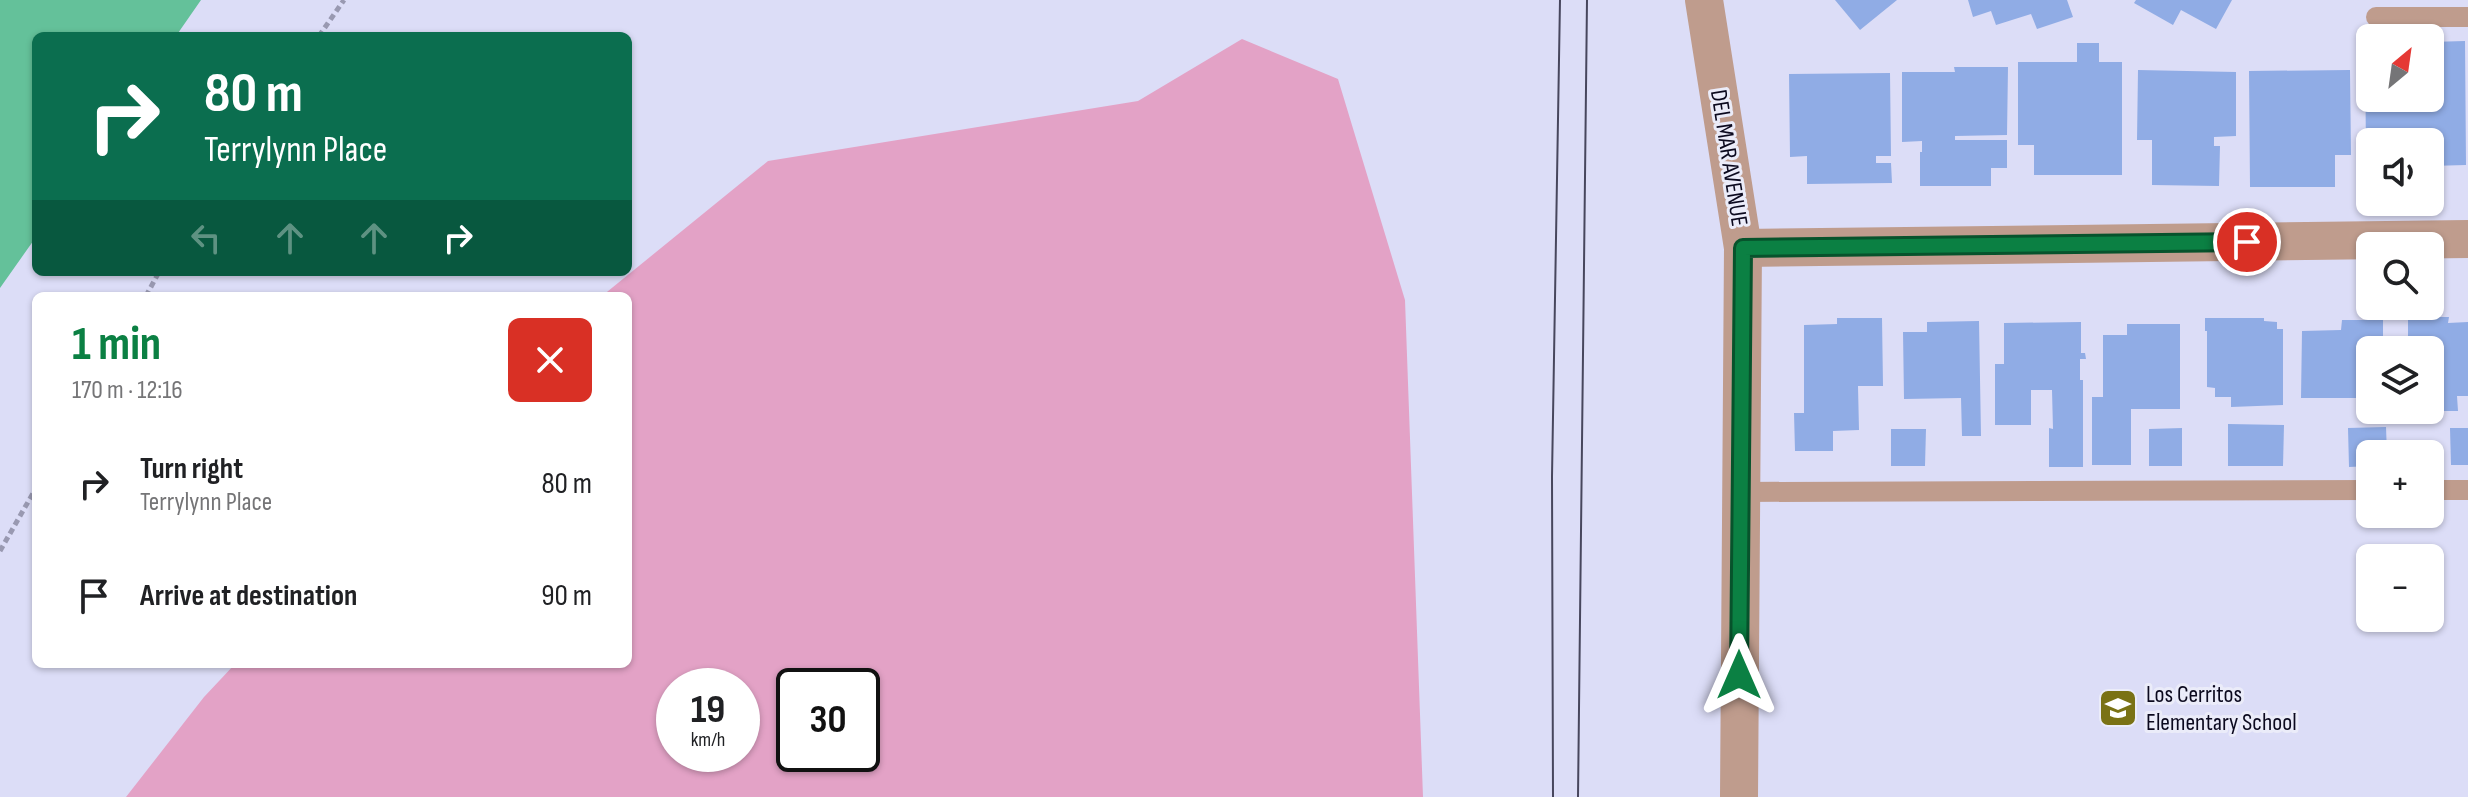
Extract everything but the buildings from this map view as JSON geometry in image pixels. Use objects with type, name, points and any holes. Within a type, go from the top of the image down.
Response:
[{"type":"street","name":"DEL MAR AVENUE","points":[[1704,0],[1743,248],[1739,797]]},
{"type":"street","points":[[1743,248],[2468,239]]},
{"type":"lane","points":[[2376,17],[2468,17]]},
{"type":"lane","points":[[1740,492],[2356,490]]},
{"type":"lane","points":[[2444,490],[2468,490]]},
{"type":"path","points":[[322,32],[344,0]]},
{"type":"path","points":[[0,551],[32,495]]},
{"type":"shaded area","points":[[0,0],[201,0],[179,32],[32,32],[32,243],[0,288]]},
{"type":"shaded area","points":[[1242,39],[1338,79],[1405,300],[1423,797],[126,797],[204,697],[231,668],[632,668],[632,292],[607,292],[627,276],[632,276],[632,272],[768,161],[1138,101]]},
{"type":"tram line","points":[[1553,797],[1552,477],[1560,0]]},
{"type":"tram line","points":[[1578,797],[1587,0]]},
{"type":"place","name":"Los Cerritos Elementary School","points":[[2118,708]]},
{"type":"route","points":[[1739,675],[1743,248],[2247,242]]}]
